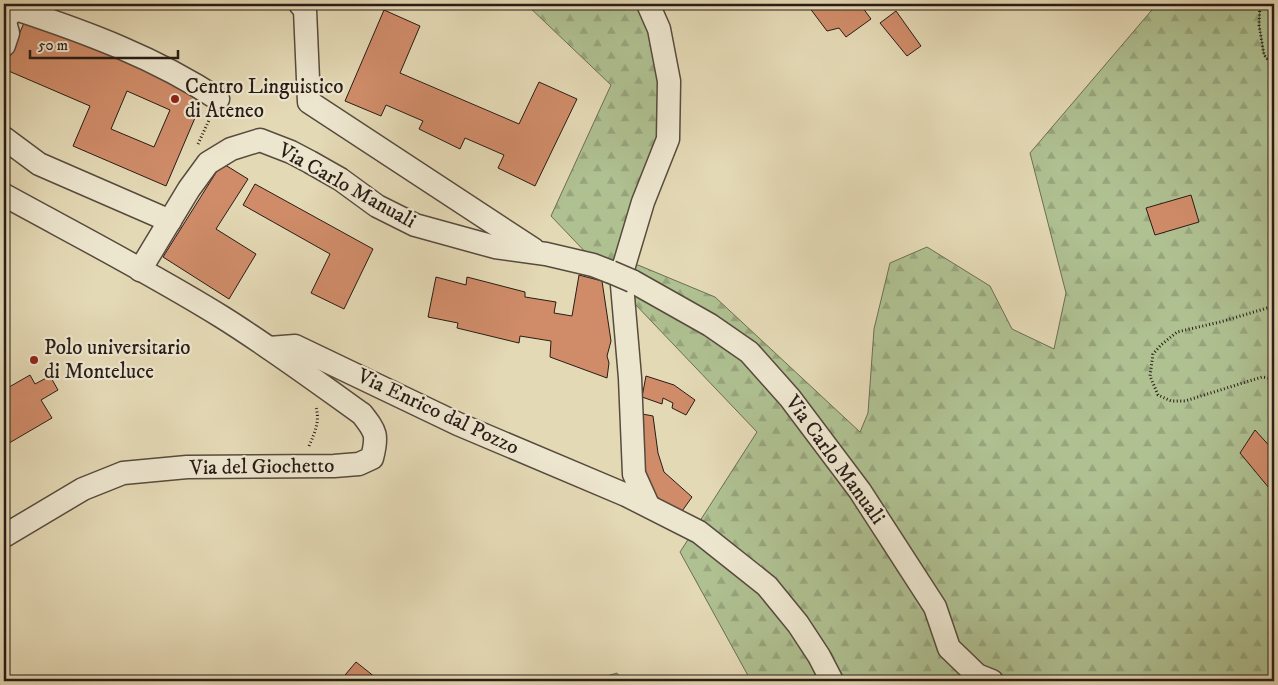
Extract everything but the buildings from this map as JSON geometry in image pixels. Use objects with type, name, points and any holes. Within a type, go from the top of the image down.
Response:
[{"type":"street","points":[[300,4],[305,10],[309,102],[538,253]]},
{"type":"street","points":[[648,4],[659,29],[669,81],[668,139],[643,202],[622,277],[628,348],[634,474],[648,505]]},
{"type":"street","points":[[4,45],[8,33],[4,18],[16,9],[117,44],[188,79],[218,99]]},
{"type":"street","points":[[4,138],[39,164],[170,221]]},
{"type":"street","name":"Via Carlo Manuali","points":[[140,270],[189,189],[208,163],[231,149],[260,140],[291,152],[310,162],[340,179],[376,206],[415,225],[495,247],[538,253],[593,265],[622,277],[710,325],[749,352],[790,398],[860,491],[934,607],[949,648],[977,675],[992,681]]},
{"type":"street","points":[[4,195],[222,317],[269,348]]},
{"type":"street","name":"Via Enrico dal Pozzo","points":[[269,348],[295,346],[458,424],[648,505],[699,532],[767,586],[798,624],[819,656],[832,681]]},
{"type":"street","name":"Via del Giochetto","points":[[4,536],[83,489],[123,473],[187,467],[334,466],[359,464],[372,458],[376,442],[374,428],[362,414],[269,348]]},
{"type":"path","points":[[1260,4],[1259,25],[1264,55],[1274,67]]},
{"type":"path","points":[[1274,306],[1177,332],[1153,354],[1150,376],[1158,395],[1171,401],[1185,401],[1262,377],[1274,379]]},
{"type":"green space","points":[[526,4],[648,4],[668,139],[624,268],[638,265],[715,297],[860,432],[868,413],[874,329],[890,263],[927,247],[990,286],[1012,329],[1054,349],[1066,293],[1030,153],[1157,4],[1260,4],[1259,25],[1264,55],[1274,67],[1274,681],[751,681],[680,552],[757,432],[551,216],[611,85]]},
{"type":"green space","points":[[1260,4],[1274,4],[1274,67],[1264,55],[1259,25]]},
{"type":"green space","points":[[617,673],[623,681],[590,681]]},
{"type":"place","name":"Centro Linguistico di Ateneo","points":[[175,99]]},
{"type":"place","name":"Polo universitario di Monteluce","points":[[34,360]]}]
